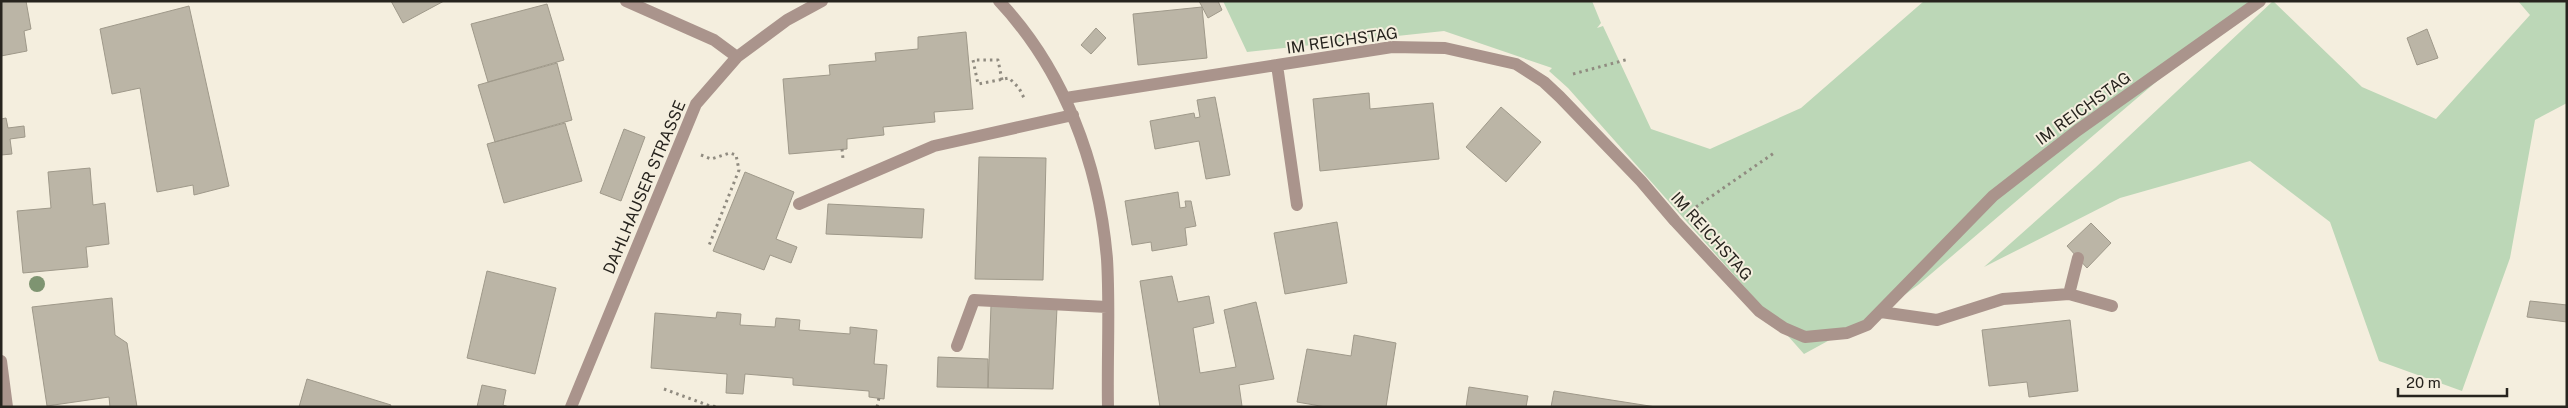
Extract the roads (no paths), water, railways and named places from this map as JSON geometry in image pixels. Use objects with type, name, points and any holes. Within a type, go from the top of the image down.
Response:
[{"type":"street","points":[[626,1],[714,40],[737,57]]},
{"type":"street","name":"DAHLHAUSER STRASSE","points":[[571,407],[696,104],[737,57],[787,20],[822,1]]},
{"type":"street","points":[[999,1],[1042,54],[1066,98],[1073,115],[1102,221],[1107,262],[1108,407]]},
{"type":"street","name":"IM REICHSTAG","points":[[1066,98],[1392,47],[1445,48],[1516,64],[1544,82],[1641,180],[1675,221],[1759,311],[1784,328],[1805,338],[1847,333],[1867,325],[1882,312],[1993,196],[2078,130],[2260,1]]},
{"type":"street","points":[[1277,65],[1297,205]]},
{"type":"street","points":[[800,204],[934,146],[1073,115]]},
{"type":"street","points":[[2069,294],[2078,258]]},
{"type":"street","points":[[1882,312],[1937,320],[2002,299],[2069,294],[2112,306]]},
{"type":"street","points":[[957,346],[974,300],[1107,307]]},
{"type":"street","points":[[1,361],[8,407]]}]
